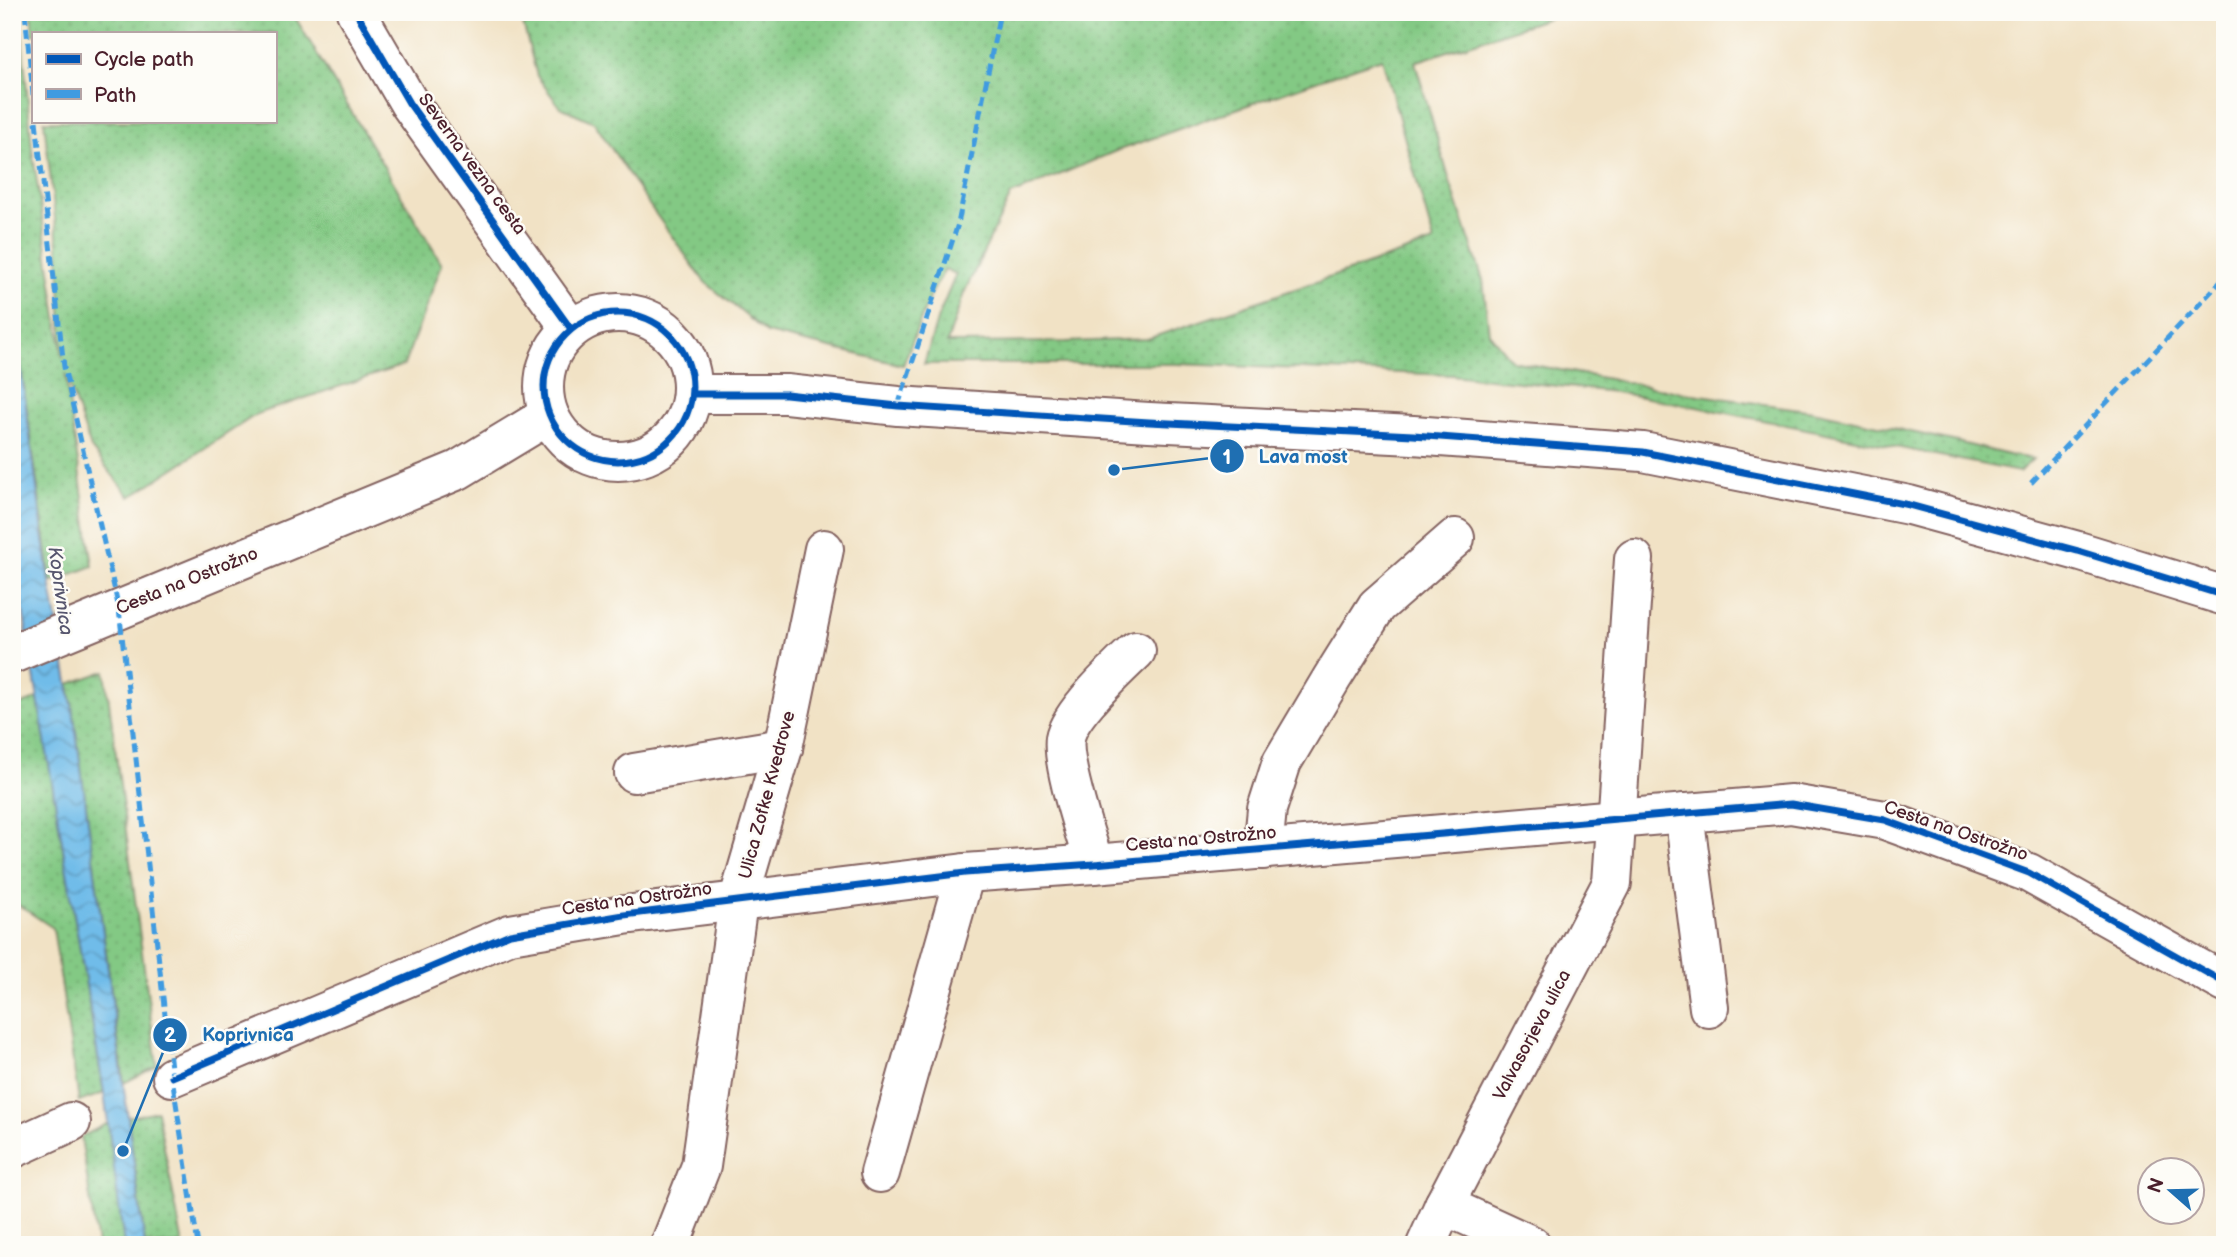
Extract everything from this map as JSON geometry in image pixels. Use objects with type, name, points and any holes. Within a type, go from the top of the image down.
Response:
[{"type":"street","name":"Severna vezna cesta","points":[[356,12],[409,103],[571,329]]},
{"type":"street","points":[[615,312],[640,316],[662,327],[680,346],[690,369],[692,394],[685,418],[670,439],[650,453],[625,461],[601,459],[580,450],[562,435],[549,415],[543,391],[545,368],[556,346],[571,329],[592,317],[615,312]]},
{"type":"street","points":[[692,394],[786,394],[898,406],[1413,435],[1643,452],[1909,505],[2078,551],[2225,596]]},
{"type":"street","name":"Cesta na Ostrožno","points":[[12,654],[458,470],[549,415]]},
{"type":"street","points":[[1263,850],[1267,809],[1282,762],[1332,678],[1377,606],[1455,538]]},
{"type":"street","name":"Ulica Zofke Kvedrove","points":[[670,1245],[701,1167],[738,902],[783,748],[824,550]]},
{"type":"street","name":"Valvasorjeva ulica","points":[[1426,1245],[1444,1205],[1612,883],[1634,559]]},
{"type":"street","points":[[1094,864],[1066,760],[1065,737],[1079,713],[1106,678],[1136,651]]},
{"type":"street","points":[[634,773],[783,748]]},
{"type":"street","name":"Cesta na Ostrožno","points":[[172,1077],[510,934],[624,915],[965,873],[1791,804],[1885,820],[2029,873],[2225,983]]},
{"type":"street","points":[[1684,813],[1709,1008]]},
{"type":"street","points":[[880,1173],[965,873]]},
{"type":"street","points":[[12,1149],[71,1122]]},
{"type":"street","points":[[1444,1205],[1531,1245]]},
{"type":"green space","points":[[12,12],[20,12],[32,149],[63,358],[59,253],[44,122],[276,122],[276,32],[33,32],[31,12],[292,12],[442,264],[404,365],[257,414],[130,497],[91,448],[65,373],[93,566],[51,582],[12,302]]},
{"type":"green space","points":[[520,12],[1566,12],[1415,62],[1450,182],[1483,280],[1489,333],[1512,361],[1679,392],[1813,411],[2033,459],[2019,472],[1615,392],[1451,375],[1177,364],[924,364],[938,317],[956,274],[945,269],[929,298],[903,365],[767,333],[704,281],[594,122],[560,107],[537,76]],"holes":[[[1382,58],[1434,242],[1147,339],[947,343],[964,293],[1011,195],[1116,151]]]},
{"type":"green space","points":[[105,671],[157,1066],[124,1083],[69,684]]},
{"type":"green space","points":[[38,698],[104,1093],[79,1102],[53,928],[17,904],[12,866],[12,708]]},
{"type":"green space","points":[[157,1111],[183,1245],[145,1245],[128,1117]]},
{"type":"green space","points":[[108,1123],[125,1245],[97,1245],[81,1137]]},
{"type":"water","points":[[12,302],[48,570],[74,716],[145,1245],[124,1245],[104,1093],[18,580],[12,532]]},
{"type":"marked path","points":[[25,12],[32,85]]},
{"type":"marked path","points":[[898,406],[958,224],[1000,12]]},
{"type":"marked path","points":[[36,122],[64,367],[119,609],[172,1077],[198,1245]]},
{"type":"marked path","points":[[2031,483],[2225,277]]},
{"type":"cycle path","points":[[356,12],[409,103],[571,329]]},
{"type":"cycle path","points":[[618,313],[646,319],[670,335],[686,359],[692,387],[686,415],[670,439],[646,455],[618,461],[590,455],[566,439],[550,415],[544,387],[550,359],[566,335],[590,319],[618,313]]},
{"type":"cycle path","points":[[692,394],[786,394],[898,406],[1413,435],[1643,452],[1909,505],[2078,551],[2225,596]]},
{"type":"cycle path","points":[[172,1077],[510,934],[624,915],[965,873],[1791,804],[1885,820],[2029,873],[2225,983]]},
{"type":"place","name":"Lava most","points":[[1114,470]]},
{"type":"place","name":"Koprivnica","points":[[123,1151]]}]
